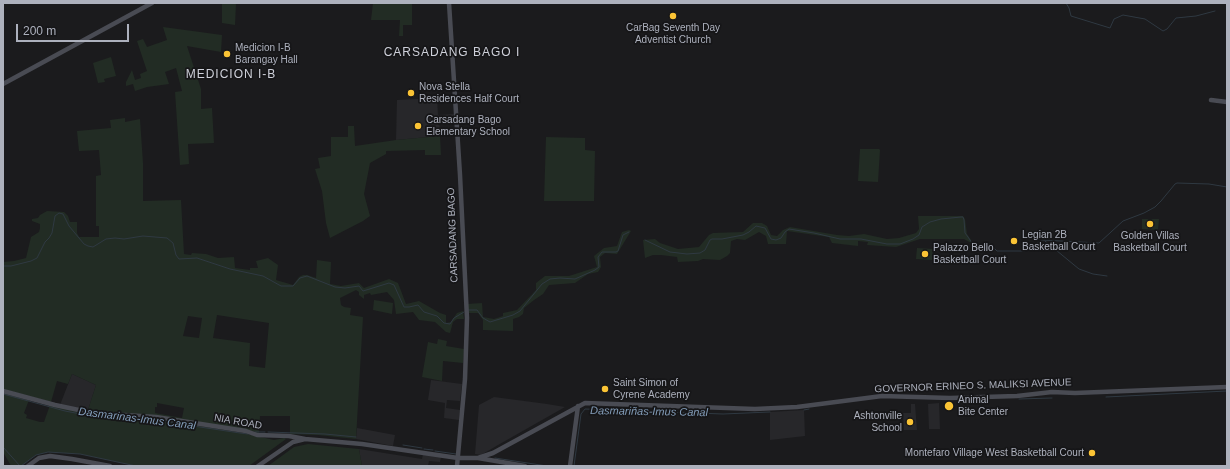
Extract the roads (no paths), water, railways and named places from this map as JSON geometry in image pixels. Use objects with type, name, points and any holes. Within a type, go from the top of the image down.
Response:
[{"type":"main road","points":[[3,84],[152,3]]},
{"type":"main road","name":"CARSADANG BAGO","points":[[449,3],[467,318],[457,466]]},
{"type":"main road","points":[[1211,100],[1227,102]]},
{"type":"main road","name":"GOVERNOR ERINEO S. MALIKSI AVENUE","points":[[478,458],[493,452],[585,403],[755,409],[797,407],[882,396],[950,398],[1016,396],[1052,392],[1071,393],[1227,387]]},
{"type":"main road","name":"NIA ROAD","points":[[3,391],[55,405],[93,413],[156,417],[246,431],[257,435],[289,436],[305,439]]},
{"type":"main road","points":[[570,466],[578,406]]},
{"type":"main road","name":"GOVERNOR ERINEO S. MALIKSI AVENUE","points":[[258,466],[293,442],[305,439],[360,444],[458,458],[478,458],[525,466]]},
{"type":"main road","points":[[493,452],[492,457],[494,460]]},
{"type":"main road","points":[[28,466],[40,458],[50,456],[110,466]]},
{"type":"waterway","points":[[1066,3],[1071,16],[1110,28],[1114,19],[1123,15],[1145,19],[1163,31],[1167,29],[1176,18],[1196,16],[1215,11]]},
{"type":"waterway","points":[[645,240],[670,252],[687,254],[700,253],[705,250],[712,239],[722,239],[743,235],[756,226],[765,228],[771,239],[776,240],[781,238],[789,229],[840,239],[861,239],[887,244],[900,244],[919,235],[922,227],[930,222],[941,219],[963,217],[965,233],[972,243],[978,245],[990,244],[997,251],[1025,251],[1042,240],[1099,243],[1123,221],[1155,207],[1177,183],[1209,184],[1227,187]]},
{"type":"waterway","points":[[3,266],[11,266],[37,258],[45,242],[52,233],[55,216],[59,213],[63,214],[69,226],[84,244],[88,246],[93,247],[106,239],[115,238],[124,239],[143,236],[167,238],[173,243],[176,255],[179,259],[197,258],[230,269],[263,276],[281,286],[293,286],[300,278],[307,276],[335,287],[345,288],[359,286],[363,291],[389,283],[394,285],[404,307],[418,305],[424,312],[437,316],[444,323],[450,324],[454,318],[464,312]]},
{"type":"waterway","points":[[469,310],[477,310],[483,318],[490,322],[513,315],[520,311],[542,284],[550,279],[575,279],[595,270],[599,267],[598,257],[602,252],[618,251],[623,235],[629,232]]},
{"type":"waterway","points":[[1045,241],[1079,269],[1093,274],[1107,276]]},
{"type":"waterway","name":"Dasmariñas-Imus Canal","points":[[1106,397],[1227,391]]},
{"type":"waterway","name":"Dasmarinas-Imus Canal","points":[[3,394],[65,411],[91,416],[160,421],[248,434]]},
{"type":"waterway","name":"Dasmariñas-Imus Canal","points":[[1019,399],[1052,398]]},
{"type":"waterway","name":"Dasmariñas-Imus Canal","points":[[574,466],[581,414],[585,409],[723,414],[770,412]]},
{"type":"waterway","name":"Dasmariñas-Imus Canal","points":[[804,410],[809,409]]},
{"type":"waterway","name":"Dasmarinas-Imus Canal","points":[[255,432],[265,432]]},
{"type":"waterway","name":"Dasmarinas-Imus Canal","points":[[268,432],[325,434],[356,437]]},
{"type":"waterway","name":"Dasmarinas-Imus Canal","points":[[403,445],[422,448]]},
{"type":"waterway","points":[[3,447],[20,466]]},
{"type":"waterway","name":"Dasmarinas-Imus Canal","points":[[424,449],[433,450]]},
{"type":"waterway","name":"Dasmarinas-Imus Canal","points":[[435,451],[456,454]]},
{"type":"waterway","points":[[21,466],[36,455],[48,452],[80,454],[136,466]]},
{"type":"waterway","name":"Dasmarinas-Imus Canal","points":[[495,458],[547,466]]},
{"type":"place","name":"CarBag Seventh Day Adventist Church","points":[[673,16]]},
{"type":"place","name":"Medicion I-B Barangay Hall","points":[[227,54]]},
{"type":"place","name":"Nova Stella Residences Half Court","points":[[411,93]]},
{"type":"place","name":"Carsadang Bago Elementary School","points":[[418,126]]},
{"type":"place","name":"Golden Villas Basketball Court","points":[[1150,224]]},
{"type":"place","name":"Legian 2B Basketball Court","points":[[1014,241]]},
{"type":"place","name":"Palazzo Bello Basketball Court","points":[[925,254]]},
{"type":"place","name":"Saint Simon of Cyrene Academy","points":[[605,389]]},
{"type":"place","name":"Animal Bite Center","points":[[949,406]]},
{"type":"place","name":"Ashtonville School","points":[[910,422]]},
{"type":"place","name":"Montefaro Village West Basketball Court","points":[[1092,453]]},
{"type":"district","name":"CARSADANG BAGO I","points":[[452,53]]},
{"type":"district","name":"MEDICION I-B","points":[[231,75]]}]
